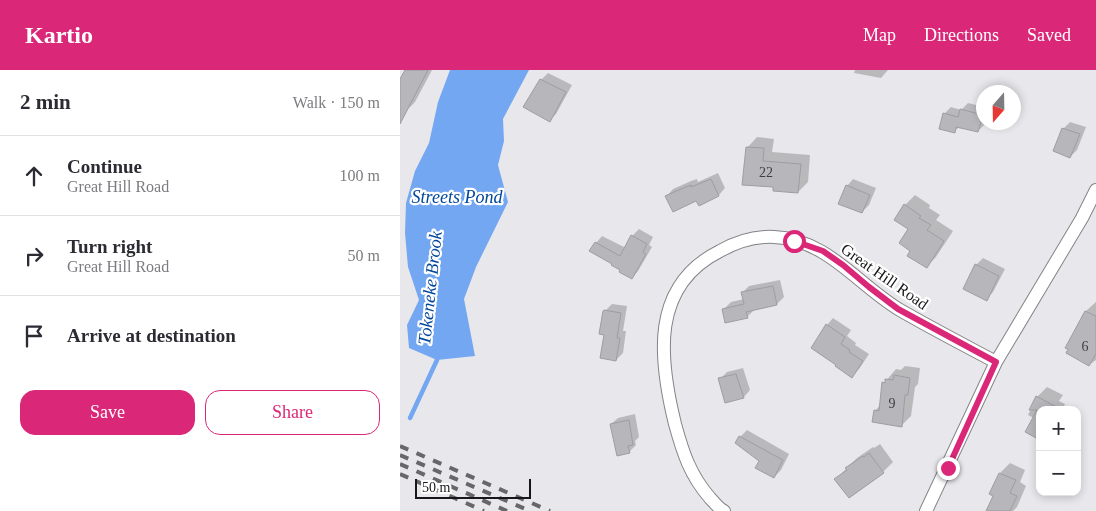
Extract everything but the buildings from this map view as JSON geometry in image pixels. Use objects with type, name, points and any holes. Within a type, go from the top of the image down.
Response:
[{"type":"street","points":[[926,511],[996,362],[1082,218],[1096,190]]},
{"type":"street","name":"Great Hill Road","points":[[724,511],[704,490],[692,472],[683,453],[670,402],[664,359],[664,325],[669,304],[691,271],[706,257],[736,244],[775,237],[823,251],[898,309],[996,362]]},
{"type":"water","name":"Streets Pond","points":[[450,70],[529,70],[503,119],[504,141],[498,165],[508,202],[476,267],[464,299],[475,356],[437,360],[409,348],[407,325],[419,300],[408,267],[405,233],[406,203],[415,171],[429,143],[438,102]]},
{"type":"waterway","name":"Tokeneke Brook","points":[[410,418],[437,360],[437,355]]},
{"type":"railway","points":[[400,446],[550,511]]},
{"type":"railway","points":[[400,455],[530,511]]},
{"type":"railway","points":[[400,464],[507,511]]},
{"type":"railway","points":[[400,474],[484,511]]},
{"type":"route","points":[[794,241],[823,251],[898,309],[996,362],[948,468]]}]
